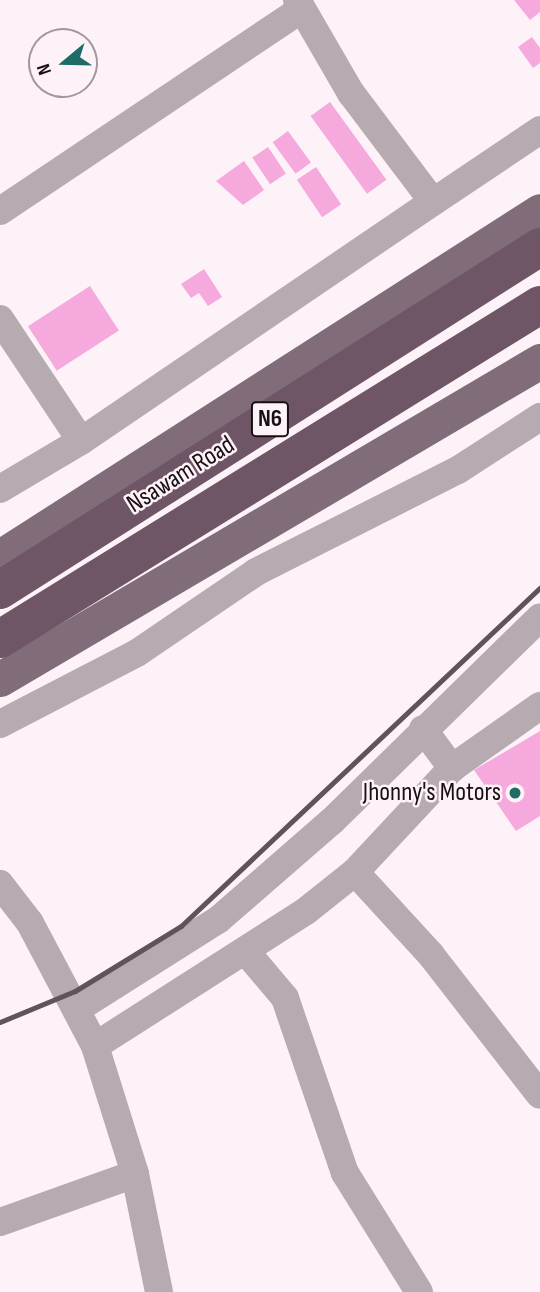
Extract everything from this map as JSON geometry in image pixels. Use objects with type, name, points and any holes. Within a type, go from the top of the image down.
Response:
[{"type":"highway","name":"Nsawam Road","points":[[0,590],[540,247]]},
{"type":"highway","name":"Nsawam Road","points":[[0,639],[540,305]]},
{"type":"main road","points":[[0,557],[540,211]]},
{"type":"main road","points":[[0,679],[540,361]]},
{"type":"street","points":[[0,211],[299,4],[351,93],[433,202]]},
{"type":"street","points":[[0,489],[81,442],[540,130]]},
{"type":"street","points":[[0,319],[81,442]]},
{"type":"street","points":[[0,724],[137,653],[256,572],[458,470],[540,417]]},
{"type":"street","points":[[76,1009],[218,920],[332,821],[540,617]]},
{"type":"street","points":[[95,1046],[248,954],[355,872],[452,768],[540,706]]},
{"type":"street","points":[[423,729],[452,768]]},
{"type":"street","points":[[355,872],[431,955],[540,1095]]},
{"type":"street","points":[[0,884],[30,923],[95,1046],[135,1174],[159,1292]]},
{"type":"street","points":[[248,954],[285,998],[345,1173],[419,1292]]},
{"type":"street","points":[[0,1222],[135,1174]]},
{"type":"building","points":[[514,0],[540,0],[540,12],[530,20]]},
{"type":"building","points":[[532,37],[540,48],[540,63],[533,68],[518,47]]},
{"type":"building","points":[[330,102],[386,180],[367,194],[311,116]]},
{"type":"building","points":[[288,131],[311,163],[296,174],[273,142]]},
{"type":"building","points":[[268,147],[286,174],[270,184],[252,158]]},
{"type":"building","points":[[244,161],[264,190],[243,205],[216,181]]},
{"type":"building","points":[[316,167],[341,204],[322,217],[297,180]]},
{"type":"building","points":[[204,269],[222,297],[208,306],[199,293],[191,298],[181,284]]},
{"type":"building","points":[[90,286],[119,330],[57,371],[28,326]]},
{"type":"building","name":"Jhonny's Motors","points":[[540,731],[540,816],[516,831],[474,770]]},
{"type":"railway","points":[[0,1022],[75,991],[181,926],[540,588]]},
{"type":"place","name":"Jhonny's Motors","points":[[515,793]]}]
